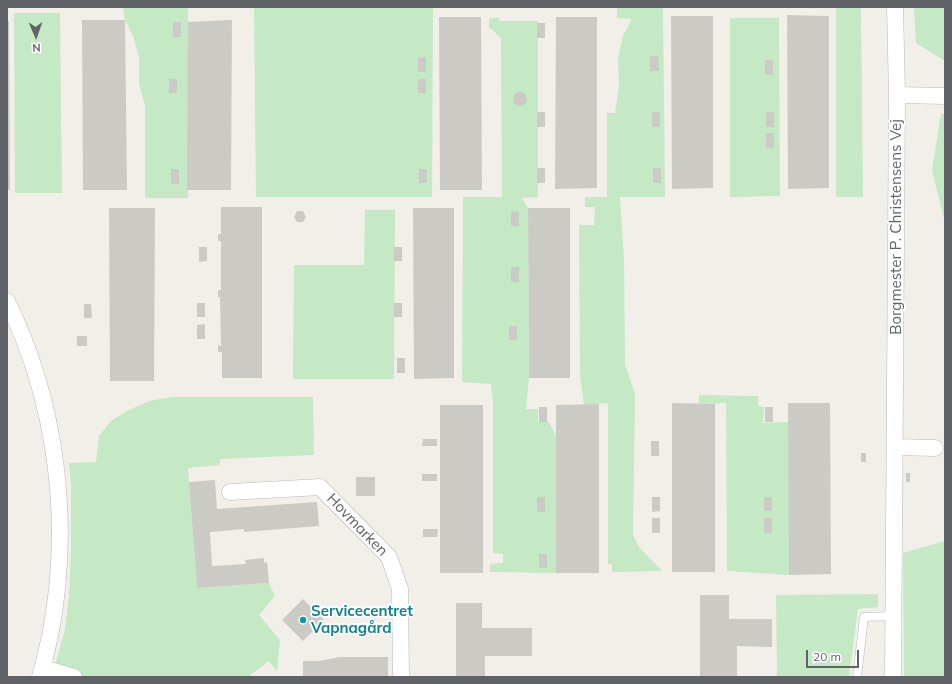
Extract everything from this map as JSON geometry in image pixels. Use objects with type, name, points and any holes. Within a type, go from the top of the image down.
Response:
[{"type":"street","name":"Borgmester P. Christensens Vej","points":[[893,677],[897,95],[895,7]]},
{"type":"street","points":[[897,95],[945,96]]},
{"type":"street","points":[[7,301],[17,322],[37,377],[51,434],[59,493],[60,551],[55,610],[42,672],[74,677]]},
{"type":"street","points":[[895,447],[935,448]]},
{"type":"street","name":"Hovmarken","points":[[230,492],[320,487],[389,557],[400,589],[401,677]]},
{"type":"lane","points":[[857,677],[864,617],[894,616]]},
{"type":"green space","points":[[123,7],[188,7],[188,198],[145,198],[145,106],[139,83],[139,57],[133,36],[125,20]]},
{"type":"green space","points":[[254,7],[433,7],[432,197],[256,197]]},
{"type":"green space","points":[[617,7],[663,7],[665,197],[620,197],[624,260],[625,364],[635,395],[633,535],[639,547],[662,571],[612,572],[612,564],[608,564],[608,403],[584,405],[580,376],[579,225],[594,225],[595,207],[585,207],[585,197],[607,197],[607,113],[615,113],[619,87],[618,58],[623,36],[632,19],[617,18]]},
{"type":"green space","points":[[914,7],[945,7],[945,61],[916,43]]},
{"type":"green space","points":[[836,8],[861,8],[863,197],[836,197]]},
{"type":"green space","points":[[14,13],[60,13],[62,193],[15,193]]},
{"type":"green space","points":[[489,18],[499,18],[500,21],[538,21],[538,197],[522,198],[528,208],[529,378],[526,409],[538,409],[538,422],[549,422],[556,436],[556,573],[490,572],[490,564],[503,563],[503,554],[493,553],[493,403],[491,384],[462,382],[463,197],[502,197],[501,38],[489,27]]},
{"type":"green space","points":[[730,18],[779,18],[780,196],[730,197]]},
{"type":"green space","points":[[941,114],[945,114],[945,223],[932,170]]},
{"type":"green space","points":[[365,210],[395,210],[394,379],[293,379],[294,265],[364,265]]},
{"type":"green space","points":[[699,395],[758,396],[758,406],[764,407],[763,423],[789,422],[789,575],[727,571],[726,403],[699,404]]},
{"type":"green space","points":[[172,397],[313,397],[314,455],[220,459],[220,465],[188,468],[197,588],[269,583],[275,596],[259,615],[280,640],[277,672],[269,661],[248,677],[52,677],[65,629],[69,595],[71,485],[69,463],[96,462],[99,436],[111,421],[127,411],[149,401]]},
{"type":"green space","points":[[945,541],[945,677],[904,677],[903,553]]},
{"type":"green space","points":[[878,594],[878,607],[858,609],[849,677],[777,677],[776,595]]},
{"type":"building","points":[[787,15],[829,16],[829,188],[788,189]]},
{"type":"building","points":[[671,16],[713,16],[713,188],[672,189]]},
{"type":"building","points":[[439,17],[481,17],[482,190],[440,190]]},
{"type":"building","points":[[556,17],[597,17],[597,188],[555,189]]},
{"type":"building","points":[[82,20],[125,20],[127,190],[83,190]]},
{"type":"building","points":[[232,20],[231,190],[187,190],[188,22]]},
{"type":"building","points":[[7,21],[9,21],[10,190],[7,190]]},
{"type":"building","points":[[173,22],[181,22],[181,37],[173,37]]},
{"type":"building","points":[[537,23],[545,23],[545,38],[537,38]]},
{"type":"building","points":[[650,56],[658,56],[659,71],[650,71]]},
{"type":"building","points":[[426,57],[426,72],[418,72],[418,58]]},
{"type":"building","points":[[765,60],[773,60],[773,75],[765,75]]},
{"type":"building","points":[[169,79],[177,79],[177,93],[169,93]]},
{"type":"building","points":[[418,79],[426,79],[426,93],[418,93]]},
{"type":"building","points":[[517,92],[523,92],[527,96],[527,102],[523,106],[517,106],[513,102],[513,96]]},
{"type":"building","points":[[537,112],[545,112],[545,127],[537,127]]},
{"type":"building","points":[[652,112],[660,112],[660,127],[652,127]]},
{"type":"building","points":[[766,112],[774,112],[774,127],[766,127]]},
{"type":"building","points":[[766,133],[774,133],[774,148],[766,148]]},
{"type":"building","points":[[537,168],[545,168],[545,183],[537,183]]},
{"type":"building","points":[[653,168],[661,168],[661,183],[653,183]]},
{"type":"building","points":[[171,169],[179,169],[179,184],[171,184]]},
{"type":"building","points":[[419,169],[427,169],[427,183],[419,183]]},
{"type":"building","points":[[221,207],[262,207],[262,378],[222,378],[222,352],[218,352],[218,345],[221,346],[220,297],[218,297],[218,290],[221,290],[221,241],[218,241],[218,234],[221,234]]},
{"type":"building","points":[[109,208],[155,208],[154,381],[110,381]]},
{"type":"building","points":[[413,208],[454,208],[454,378],[414,379]]},
{"type":"building","points":[[528,208],[570,208],[570,378],[529,378]]},
{"type":"building","points":[[297,211],[303,211],[306,217],[303,222],[297,222],[294,217]]},
{"type":"building","points":[[511,211],[519,212],[519,226],[511,226]]},
{"type":"building","points":[[199,247],[207,247],[207,261],[199,262]]},
{"type":"building","points":[[394,247],[402,247],[402,261],[394,261]]},
{"type":"building","points":[[511,267],[519,267],[519,282],[511,282]]},
{"type":"building","points":[[197,303],[205,303],[205,317],[197,317]]},
{"type":"building","points":[[394,303],[402,303],[402,317],[394,317]]},
{"type":"building","points":[[84,304],[91,304],[92,318],[84,318]]},
{"type":"building","points":[[205,324],[205,339],[197,339],[197,325]]},
{"type":"building","points":[[509,326],[517,326],[517,340],[509,340]]},
{"type":"building","points":[[77,336],[87,336],[87,346],[77,346]]},
{"type":"building","points":[[397,358],[405,358],[405,373],[397,373]]},
{"type":"building","points":[[672,403],[715,404],[715,572],[672,572]]},
{"type":"building","points":[[788,403],[830,403],[831,574],[789,575]]},
{"type":"building","points":[[599,404],[599,573],[556,573],[556,405]]},
{"type":"building","points":[[440,405],[483,405],[483,573],[440,573]]},
{"type":"building","points":[[539,407],[547,407],[547,422],[539,422]]},
{"type":"building","points":[[765,407],[773,407],[773,422],[765,422]]},
{"type":"building","points":[[423,439],[437,439],[437,446],[422,446]]},
{"type":"building","points":[[651,441],[659,441],[659,456],[651,456]]},
{"type":"building","points":[[861,453],[866,453],[866,462],[861,462]]},
{"type":"building","points":[[906,473],[910,473],[910,482],[906,482]]},
{"type":"building","points":[[422,474],[437,474],[437,481],[422,481]]},
{"type":"building","points":[[356,477],[375,477],[375,496],[356,496]]},
{"type":"building","points":[[215,480],[217,509],[317,502],[319,526],[244,532],[244,529],[210,532],[212,566],[246,564],[245,560],[264,558],[264,563],[267,562],[269,583],[197,588],[189,482]]},
{"type":"building","points":[[537,497],[545,497],[545,512],[537,512]]},
{"type":"building","points":[[652,497],[660,497],[660,511],[652,512]]},
{"type":"building","points":[[764,497],[772,497],[772,511],[764,511]]},
{"type":"building","points":[[652,518],[660,518],[660,533],[652,533]]},
{"type":"building","points":[[764,518],[772,518],[772,533],[764,533]]},
{"type":"building","points":[[423,529],[438,529],[437,537],[423,537]]},
{"type":"building","points":[[539,554],[547,554],[547,568],[539,568]]},
{"type":"building","points":[[700,595],[729,595],[729,619],[772,619],[772,647],[737,646],[737,677],[700,677]]},
{"type":"building","name":"Servicecentret Vapnagård","points":[[303,599],[324,620],[303,641],[282,620]]},
{"type":"building","points":[[456,603],[482,603],[482,628],[532,628],[532,656],[485,656],[485,677],[456,677]]},
{"type":"building","points":[[340,657],[388,657],[388,677],[303,677],[303,661],[320,661]]},
{"type":"place","name":"Servicecentret Vapnagård","points":[[303,620]]}]
